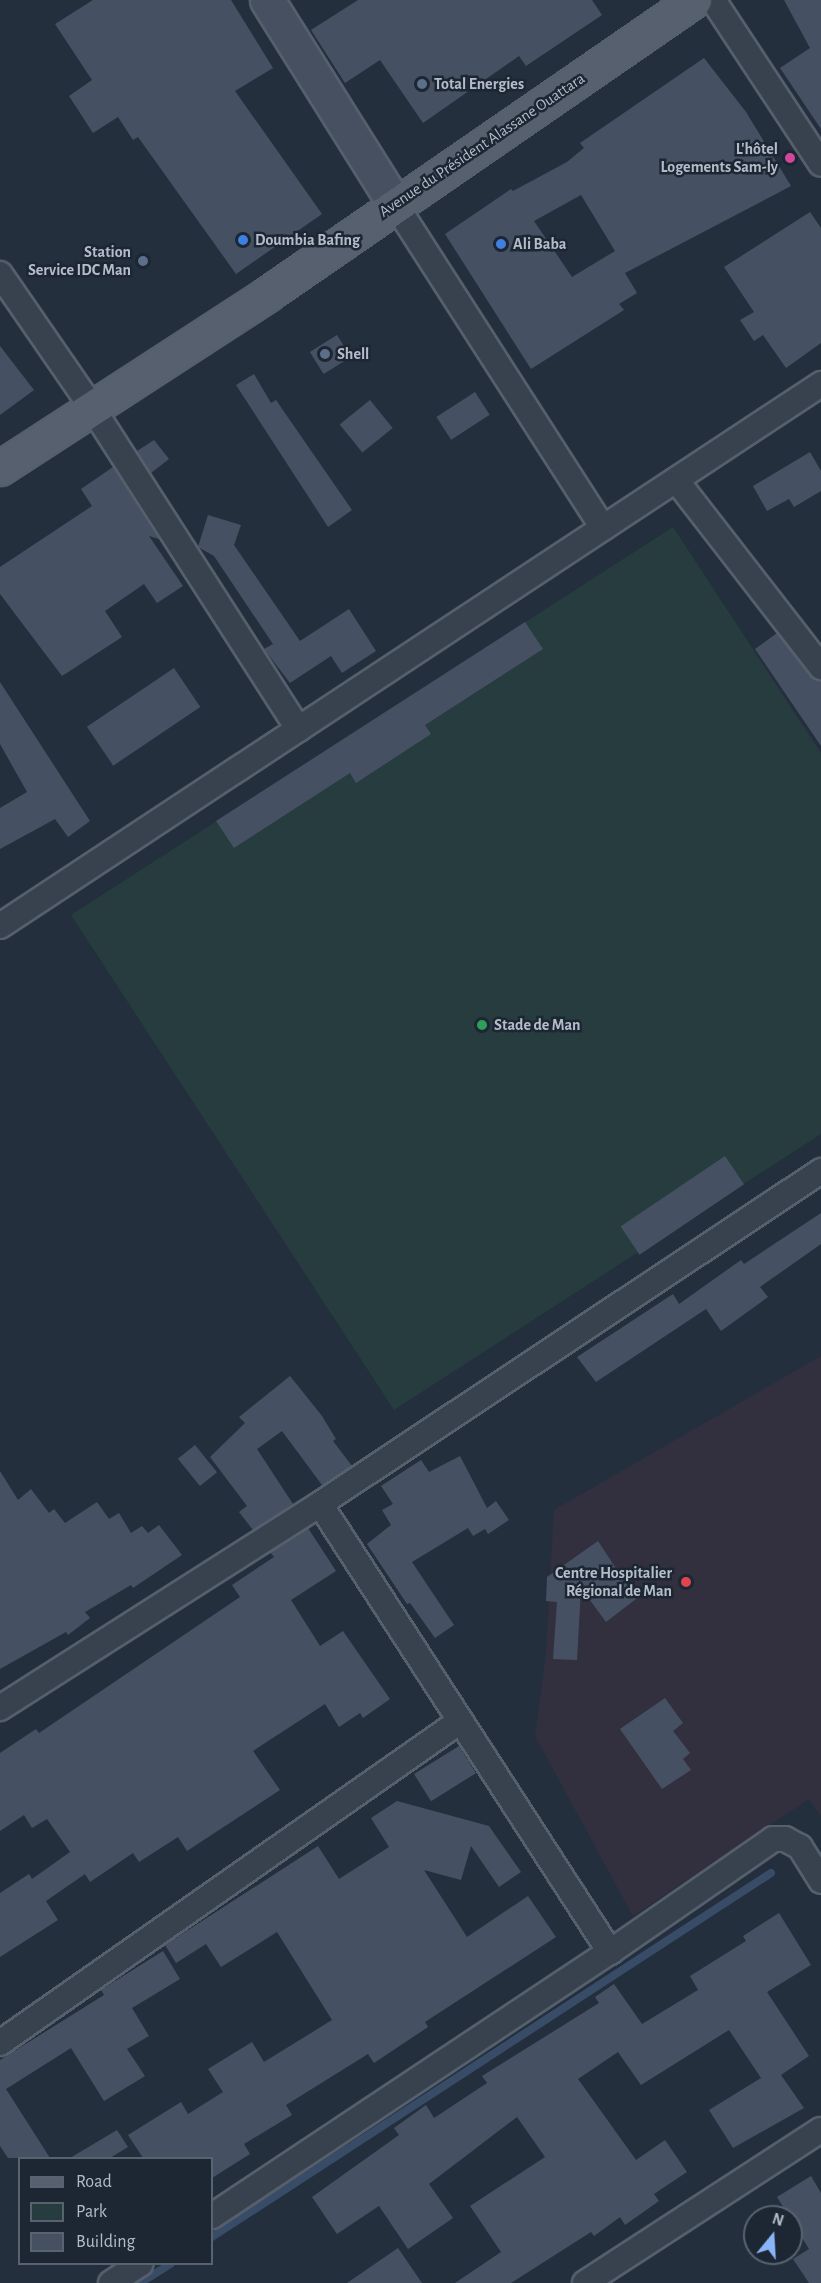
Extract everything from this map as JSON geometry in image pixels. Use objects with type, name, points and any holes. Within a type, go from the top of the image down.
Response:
[{"type":"main road","points":[[267,0],[395,204]]},
{"type":"main road","name":"Avenue du Président Alassane Ouattara","points":[[0,468],[91,406],[266,295],[694,0]]},
{"type":"street","points":[[713,0],[821,164]]},
{"type":"street","points":[[395,204],[603,528]]},
{"type":"street","points":[[0,274],[91,406],[298,729]]},
{"type":"street","points":[[0,926],[821,384]]},
{"type":"street","points":[[676,480],[821,667]]},
{"type":"street","points":[[0,1708],[320,1504],[821,1171]]},
{"type":"street","points":[[320,1504],[610,1952]]},
{"type":"street","points":[[0,2043],[460,1721]]},
{"type":"street","points":[[213,2215],[610,1952],[773,1839],[785,1839],[800,1847],[821,1881]]},
{"type":"street","points":[[585,2283],[821,2130]]},
{"type":"street","points":[[111,2283],[138,2265]]},
{"type":"shaded area","name":"Centre Hospitalier Régional de Man","points":[[821,1356],[821,1816],[809,1799],[633,1916],[535,1736],[546,1654],[554,1510]]},
{"type":"green space","name":"Stade de Man","points":[[673,527],[821,753],[821,1134],[394,1410],[71,915]]},
{"type":"building","points":[[93,0],[231,0],[273,68],[235,91],[322,214],[236,274],[138,137],[133,140],[118,117],[93,133],[69,96],[92,80],[55,24]]},
{"type":"building","points":[[358,0],[592,0],[602,15],[526,66],[519,56],[423,123],[380,60],[345,83],[311,30]]},
{"type":"building","points":[[784,0],[821,0],[821,129],[780,68],[810,48]]},
{"type":"building","points":[[704,58],[746,112],[791,186],[625,273],[637,293],[619,304],[624,310],[531,369],[445,234],[511,189],[513,191],[567,162],[584,148],[580,143]],"holes":[[[581,195],[615,251],[572,277],[534,221]]]},
{"type":"building","points":[[810,212],[821,228],[821,343],[786,368],[763,335],[754,341],[740,320],[754,312],[724,267]]},
{"type":"building","points":[[337,335],[351,357],[324,374],[310,352]]},
{"type":"building","points":[[0,346],[34,390],[0,415]]},
{"type":"building","points":[[254,374],[271,403],[276,400],[352,510],[328,527],[236,385]]},
{"type":"building","points":[[475,392],[490,415],[451,440],[436,417]]},
{"type":"building","points":[[370,400],[393,428],[362,453],[340,425]]},
{"type":"building","points":[[154,440],[169,459],[151,473],[137,451]]},
{"type":"building","points":[[810,452],[821,471],[821,491],[794,507],[789,499],[767,511],[753,486]]},
{"type":"building","points":[[113,467],[159,539],[149,536],[183,586],[157,603],[144,584],[105,611],[122,637],[62,676],[0,594],[0,567],[92,506],[81,489]]},
{"type":"building","points":[[208,515],[241,525],[234,545],[300,641],[349,609],[376,651],[342,673],[331,656],[290,683],[264,649],[273,644],[214,556],[198,547]]},
{"type":"building","points":[[525,622],[543,649],[425,725],[431,734],[356,783],[350,773],[234,848],[216,821]]},
{"type":"building","points":[[777,633],[810,676],[821,681],[821,746],[755,649]]},
{"type":"building","points":[[174,668],[200,707],[113,766],[87,727]]},
{"type":"building","points":[[0,682],[90,821],[68,837],[55,819],[0,849],[0,808],[27,792],[0,744]]},
{"type":"building","points":[[725,1156],[744,1184],[640,1255],[621,1226]]},
{"type":"building","points":[[821,1213],[821,1244],[760,1287],[768,1297],[721,1331],[706,1309],[596,1382],[577,1357],[673,1294],[679,1304],[741,1260],[744,1264]]},
{"type":"building","points":[[290,1376],[322,1416],[336,1439],[333,1441],[352,1466],[322,1485],[282,1431],[257,1449],[293,1504],[253,1530],[239,1512],[247,1506],[210,1457],[245,1423],[239,1417]]},
{"type":"building","points":[[195,1445],[217,1472],[200,1486],[178,1459]]},
{"type":"building","points":[[460,1456],[487,1508],[496,1501],[509,1520],[488,1534],[485,1529],[473,1536],[468,1528],[412,1562],[454,1625],[435,1638],[410,1603],[407,1604],[367,1544],[391,1525],[382,1510],[393,1504],[381,1486],[421,1460],[429,1472]]},
{"type":"building","points":[[0,1471],[18,1500],[31,1489],[49,1513],[54,1509],[65,1523],[97,1502],[109,1519],[119,1513],[131,1533],[142,1526],[148,1533],[159,1525],[182,1555],[133,1588],[131,1585],[85,1612],[90,1618],[68,1635],[66,1632],[0,1669]]},
{"type":"building","points":[[308,1528],[336,1571],[291,1600],[320,1646],[343,1631],[390,1699],[363,1718],[360,1713],[339,1727],[325,1704],[253,1751],[280,1790],[187,1851],[178,1837],[139,1862],[133,1853],[90,1882],[85,1874],[46,1901],[58,1920],[0,1957],[0,1893],[29,1874],[32,1879],[70,1852],[47,1819],[32,1828],[24,1815],[0,1831],[0,1753],[36,1729],[39,1733],[240,1597],[232,1585],[274,1557],[270,1552]]},
{"type":"building","points":[[598,1541],[636,1599],[606,1622],[581,1588],[577,1660],[553,1659],[557,1602],[546,1601],[547,1577]]},
{"type":"building","points":[[665,1698],[683,1723],[673,1731],[690,1753],[683,1759],[691,1770],[662,1789],[620,1729]]},
{"type":"building","points":[[459,1746],[476,1773],[431,1801],[414,1774]]},
{"type":"building","points":[[397,1801],[489,1826],[521,1872],[499,1887],[471,1846],[461,1880],[424,1870],[467,1937],[528,1896],[556,1937],[425,2022],[428,2027],[374,2063],[368,2054],[286,2105],[292,2115],[244,2144],[250,2154],[213,2177],[213,2157],[142,2157],[128,2135],[181,2102],[188,2114],[223,2092],[208,2069],[252,2042],[264,2062],[332,2020],[277,1932],[221,1967],[206,1944],[176,1963],[165,1945],[318,1846],[339,1879],[389,1847],[371,1818]]},
{"type":"building","points":[[779,1913],[811,1965],[767,1992],[809,2056],[781,2075],[804,2108],[733,2148],[709,2110],[761,2078],[729,2030],[641,2085],[618,2052],[578,2079],[636,2160],[665,2140],[687,2172],[654,2194],[659,2201],[625,2225],[620,2217],[594,2236],[591,2232],[511,2283],[455,2283],[501,2252],[470,2206],[545,2157],[517,2117],[429,2184],[453,2218],[408,2249],[379,2206],[337,2234],[312,2197],[399,2135],[394,2128],[426,2105],[434,2118],[487,2083],[482,2076],[599,2003],[595,1997],[614,1984],[642,2024],[698,1990],[690,1976],[746,1941],[743,1936]]},
{"type":"building","points":[[163,1951],[180,1979],[132,2008],[149,2036],[127,2049],[145,2076],[104,2101],[71,2048],[6,2089],[49,2157],[8,2158],[0,2146],[0,2060],[104,1995],[101,1990]]},
{"type":"building","points":[[117,2130],[128,2147],[112,2157],[72,2157]]},
{"type":"building","points":[[811,2176],[821,2193],[821,2283],[809,2283],[797,2265],[803,2265],[803,2253],[809,2249],[803,2239],[803,2205],[782,2205],[777,2197]]},
{"type":"building","points":[[398,2248],[422,2283],[347,2283]]},
{"type":"waterway","points":[[213,2236],[771,1873]]},
{"type":"waterway","points":[[140,2283],[168,2265]]},
{"type":"place","name":"Total Energies","points":[[422,84]]},
{"type":"place","name":"L'hôtel Logements Sam-ly","points":[[790,158]]},
{"type":"place","name":"Doumbia Bafing","points":[[243,240]]},
{"type":"place","name":"Ali Baba","points":[[501,244]]},
{"type":"place","name":"Station Service IDC Man","points":[[143,261]]},
{"type":"place","name":"Shell","points":[[325,354]]},
{"type":"place","name":"Stade de Man","points":[[482,1025]]},
{"type":"place","name":"Centre Hospitalier Régional de Man","points":[[686,1582]]}]
